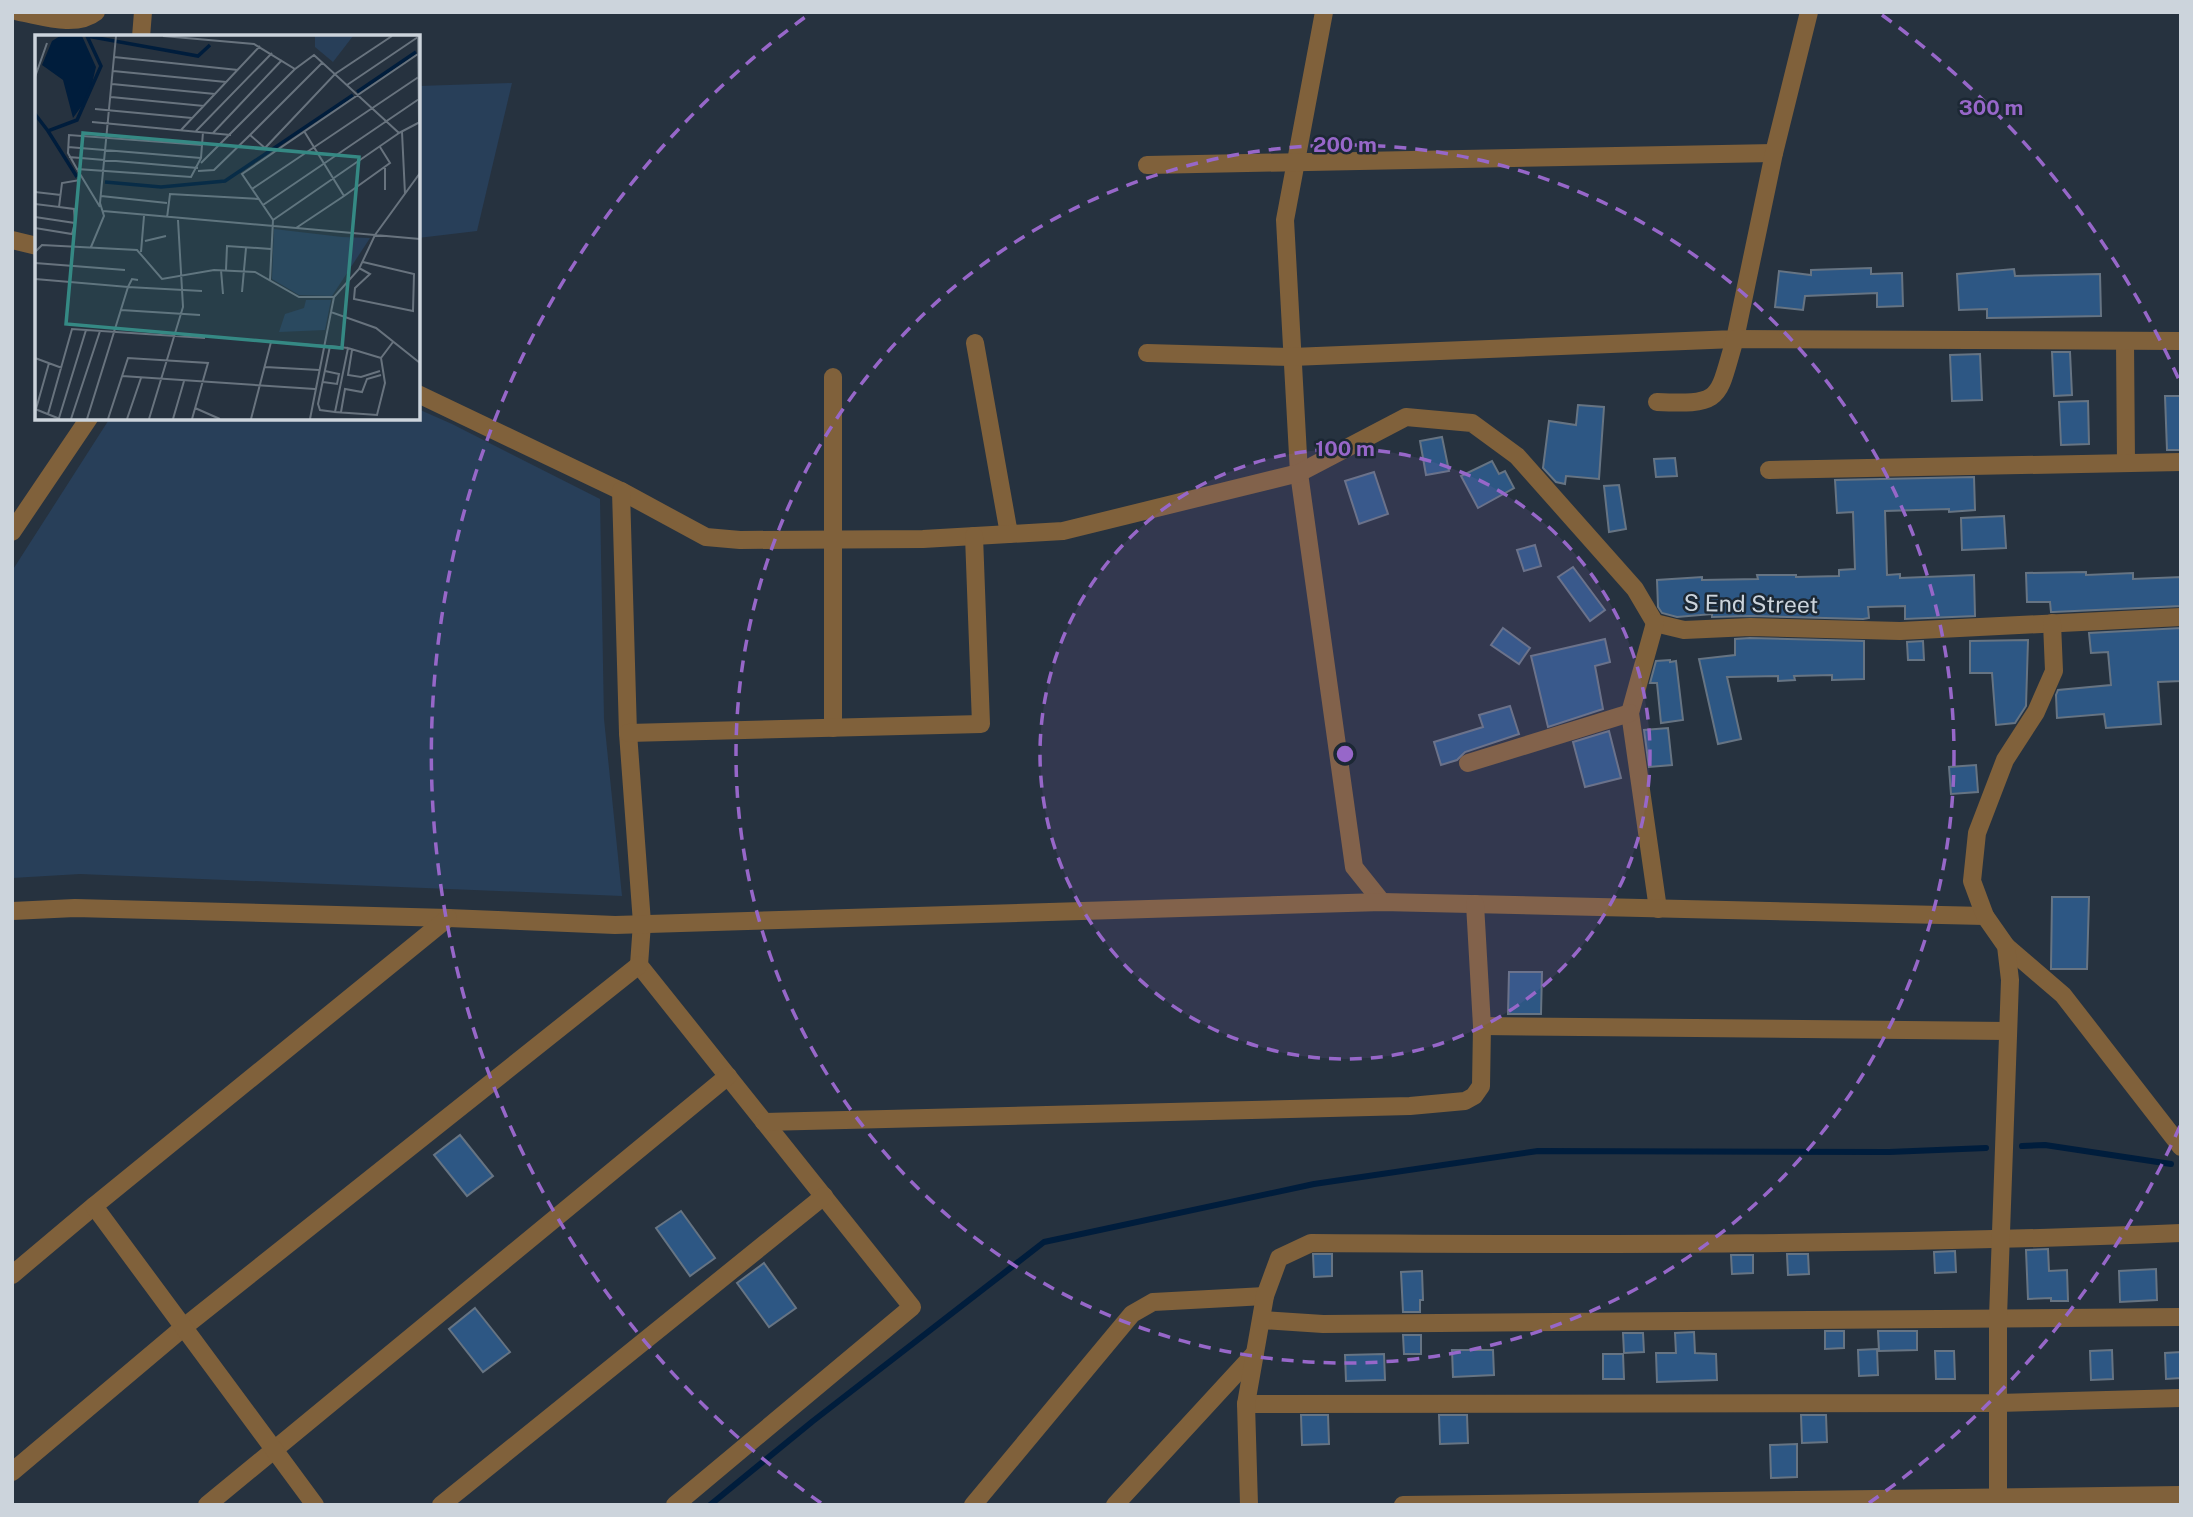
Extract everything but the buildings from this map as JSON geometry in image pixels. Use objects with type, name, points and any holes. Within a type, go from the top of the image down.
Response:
[{"type":"street","points":[[19,12],[77,21],[96,12]]},
{"type":"street","points":[[141,35],[143,12]]},
{"type":"street","points":[[1324,12],[1285,220],[1298,473],[1354,867],[1382,902]]},
{"type":"street","points":[[1657,402],[1693,403],[1708,400],[1720,389],[1735,339],[1774,153],[1809,12]]},
{"type":"street","points":[[1147,165],[1774,153]]},
{"type":"street","points":[[12,240],[35,246]]},
{"type":"street","points":[[1147,353],[1292,358],[1735,339],[2181,341]]},
{"type":"street","points":[[2125,342],[2126,463]]},
{"type":"street","points":[[975,343],[1009,534]]},
{"type":"street","points":[[833,377],[833,728]]},
{"type":"street","name":"S End Street","points":[[420,395],[621,491],[706,537],[740,540],[834,540],[1063,531],[1298,473],[1406,417],[1472,423],[1517,456],[1634,589],[1655,623],[1684,630],[1750,627],[1900,631],[2181,617]]},
{"type":"street","points":[[12,532],[88,420]]},
{"type":"street","points":[[1769,470],[2181,463]]},
{"type":"street","points":[[621,491],[628,733],[642,923],[639,965],[912,1307],[675,1505]]},
{"type":"street","points":[[628,733],[981,724],[974,536]]},
{"type":"street","points":[[1655,623],[1630,713],[1658,909]]},
{"type":"street","points":[[2052,623],[2054,671],[2036,712],[2005,761],[1977,833],[1972,881],[1985,916],[2006,946],[2063,995],[2181,1147]]},
{"type":"street","points":[[1468,763],[1630,713]]},
{"type":"street","points":[[12,911],[75,908],[615,925],[1382,902],[1985,916]]},
{"type":"street","points":[[764,1122],[1410,1106],[1465,1101],[1474,1096],[1481,1086],[1482,1026],[1475,904]]},
{"type":"street","points":[[12,1275],[449,918]]},
{"type":"street","points":[[1998,1502],[1998,1317],[2010,979],[2006,946]]},
{"type":"street","points":[[12,1472],[184,1327],[639,965]]},
{"type":"street","points":[[1482,1026],[2008,1031]]},
{"type":"street","points":[[207,1505],[728,1076]]},
{"type":"street","points":[[441,1505],[824,1196]]},
{"type":"street","points":[[94,1206],[315,1505]]},
{"type":"street","points":[[1249,1505],[1246,1404],[1265,1296],[1279,1258],[1311,1242],[1564,1245],[2000,1241],[2181,1233]]},
{"type":"street","points":[[973,1505],[1132,1314],[1142,1306],[1153,1302],[1265,1296]]},
{"type":"street","points":[[1262,1320],[1323,1324],[2181,1317]]},
{"type":"street","points":[[1115,1505],[1255,1353]]},
{"type":"street","points":[[1246,1404],[1998,1403],[2181,1398]]},
{"type":"street","points":[[1403,1505],[1998,1502],[2181,1495]]},
{"type":"shaded area","points":[[512,83],[477,231],[420,238],[420,86]]},
{"type":"shaded area","points":[[420,410],[600,499],[604,719],[622,896],[80,874],[12,878],[12,571],[109,420],[420,420]]},
{"type":"waterway","points":[[2022,1146],[2045,1145],[2171,1164]]},
{"type":"waterway","points":[[710,1505],[813,1421],[1044,1242],[1314,1184],[1538,1151],[1889,1152],[1986,1148]]}]
